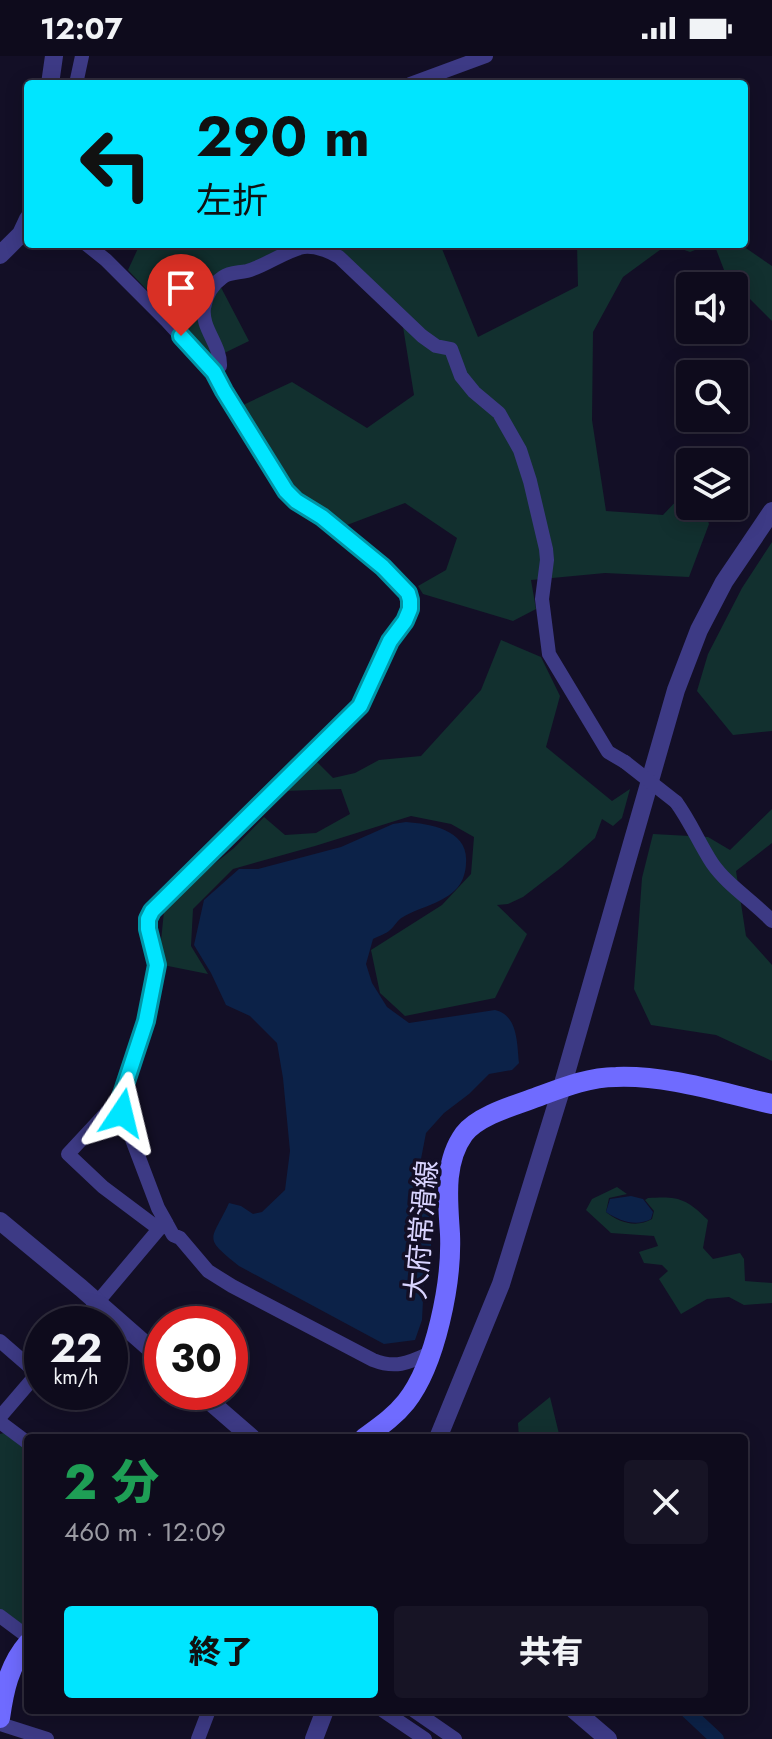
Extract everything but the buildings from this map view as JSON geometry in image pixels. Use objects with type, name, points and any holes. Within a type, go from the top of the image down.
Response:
[{"type":"main road","name":"大府常滑線","points":[[369,1434],[405,1403],[418,1384],[430,1353],[445,1299],[450,1263],[447,1194],[455,1153],[465,1132],[493,1114],[562,1087],[614,1076],[649,1078],[772,1104]]},
{"type":"main road","points":[[0,1718],[10,1672],[24,1646]]},
{"type":"street","points":[[51,80],[54,56]]},
{"type":"street","points":[[77,80],[82,56]]},
{"type":"street","points":[[421,80],[486,56]]},
{"type":"street","points":[[0,255],[24,228]]},
{"type":"street","points":[[91,248],[156,310],[214,372],[286,491],[383,567],[408,593],[410,600],[405,621],[390,641],[360,706],[152,911],[148,919],[157,965],[146,1021],[121,1097],[122,1113],[163,1227]]},
{"type":"street","points":[[214,372],[220,366],[220,357],[203,310],[214,284],[227,274],[246,271],[302,248]]},
{"type":"street","points":[[318,248],[339,257],[422,336],[436,346],[451,349],[461,376],[499,413],[520,450],[546,549],[542,599],[549,654],[608,752],[676,802],[713,865],[772,921]]},
{"type":"street","points":[[440,1434],[501,1284],[562,1087],[676,690],[699,630],[724,582],[772,511]]},
{"type":"street","points":[[121,1097],[68,1154],[103,1187],[180,1238],[208,1271],[373,1360],[392,1366],[409,1363],[430,1353]]},
{"type":"street","points":[[0,1221],[144,1343]]},
{"type":"street","points":[[94,1306],[163,1227]]},
{"type":"street","points":[[0,1341],[24,1359]]},
{"type":"street","points":[[24,1390],[0,1419],[24,1440]]},
{"type":"street","points":[[220,1410],[247,1434]]},
{"type":"street","points":[[0,1616],[24,1637]]},
{"type":"street","points":[[198,1739],[207,1714]]},
{"type":"street","points":[[314,1739],[323,1714]]},
{"type":"street","points":[[388,1714],[425,1739]]},
{"type":"street","points":[[419,1714],[455,1739]]},
{"type":"street","points":[[579,1714],[608,1739]]},
{"type":"street","points":[[0,1724],[47,1739]]},
{"type":"green space","points":[[138,248],[285,248],[252,264],[215,276],[249,341],[212,359],[128,270]]},
{"type":"green space","points":[[321,248],[442,248],[478,337],[578,286],[577,248],[663,248],[623,277],[593,332],[592,420],[606,511],[663,515],[676,501],[676,520],[708,520],[709,524],[689,577],[605,573],[531,580],[536,609],[513,621],[423,594],[418,586],[446,570],[457,538],[405,503],[347,525],[297,490],[243,405],[292,382],[367,428],[414,395],[400,308]]},
{"type":"green space","points":[[679,248],[700,248],[690,252]]},
{"type":"green space","points":[[716,248],[746,248],[772,266],[772,321],[748,297],[748,272],[725,272]]},
{"type":"green space","points":[[772,542],[772,731],[733,735],[697,691],[708,654],[742,588]]},
{"type":"green space","points":[[501,640],[541,657],[560,696],[546,747],[612,801],[630,789],[622,818],[613,826],[602,819],[595,838],[562,867],[523,897],[497,905],[527,934],[495,998],[405,1016],[380,993],[371,950],[442,905],[471,874],[474,837],[451,824],[411,816],[233,869],[193,909],[191,946],[208,974],[163,965],[161,941],[164,911],[188,885],[234,848],[264,817],[285,835],[316,833],[350,814],[341,789],[284,791],[314,759],[333,778],[355,773],[379,760],[421,756],[481,690]]},
{"type":"green space","points":[[772,809],[772,843],[736,871],[746,936],[772,965],[772,1061],[716,1035],[651,1025],[634,989],[642,878],[653,834],[708,837],[730,850]]},
{"type":"green space","points":[[617,1187],[627,1194],[609,1198],[606,1212],[628,1223],[652,1219],[654,1211],[645,1200],[648,1198],[674,1198],[694,1207],[708,1220],[703,1248],[713,1259],[740,1253],[744,1259],[745,1281],[772,1283],[772,1303],[744,1305],[729,1297],[707,1299],[681,1314],[659,1279],[668,1271],[662,1265],[644,1263],[639,1252],[658,1246],[654,1236],[611,1233],[586,1210],[592,1199]]},
{"type":"green space","points":[[550,1397],[559,1434],[519,1434],[518,1423]]},
{"type":"green space","points":[[4,1433],[24,1448],[24,1627],[0,1611],[0,1434]]},
{"type":"water","points":[[406,822],[437,827],[455,836],[465,852],[465,873],[452,893],[403,917],[388,931],[373,939],[366,964],[372,983],[387,1007],[409,1023],[495,1010],[503,1013],[515,1031],[519,1063],[512,1070],[489,1074],[426,1133],[421,1159],[431,1214],[431,1246],[424,1280],[422,1320],[415,1340],[384,1344],[239,1266],[215,1243],[214,1232],[229,1203],[253,1214],[262,1212],[285,1190],[290,1151],[277,1043],[250,1016],[226,1005],[194,945],[204,900],[239,869],[258,869],[341,847],[393,824]]},
{"type":"water","points":[[631,1196],[643,1199],[653,1212],[651,1219],[640,1223],[628,1222],[606,1212],[610,1199]]},
{"type":"waterway","points":[[690,1714],[717,1739]]},
{"type":"route","points":[[122,1113],[121,1097],[146,1021],[157,965],[148,929],[152,911],[360,706],[390,641],[410,609],[408,593],[383,567],[286,491],[214,372],[181,336]]}]
